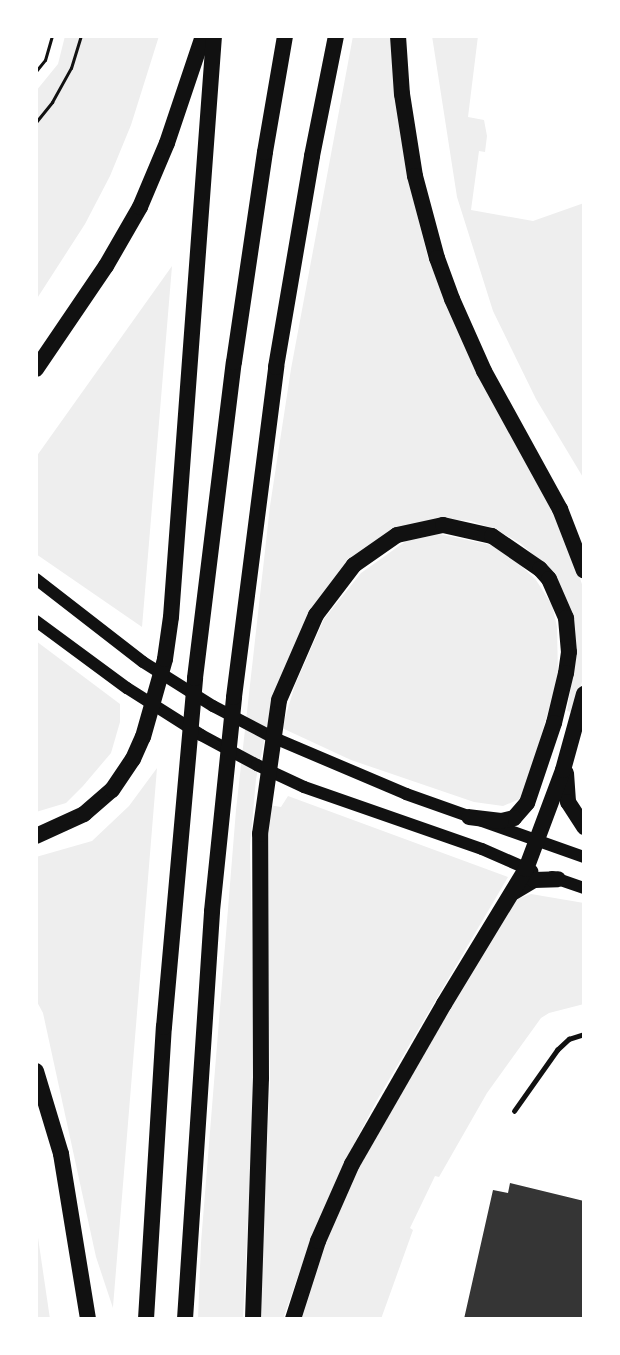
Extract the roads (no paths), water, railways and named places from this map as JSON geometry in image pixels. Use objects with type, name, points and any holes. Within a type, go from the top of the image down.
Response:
[{"type":"highway","points":[[36,369],[106,266],[140,207],[167,143],[203,36]]},
{"type":"highway","points":[[36,836],[84,814],[112,790],[133,759],[143,737],[165,659],[171,617],[214,36]]},
{"type":"highway","points":[[146,1319],[164,1027],[195,678],[236,350],[265,152],[285,36]]},
{"type":"highway","points":[[185,1319],[211,922],[234,697],[276,367],[312,156],[336,36]]},
{"type":"highway","points":[[398,36],[402,93],[415,176],[437,258],[452,300],[484,371],[560,509],[584,572]]},
{"type":"highway","points":[[253,1319],[261,1078],[260,834],[279,700],[316,615],[354,565],[397,535],[443,525],[492,536],[540,569],[549,579],[566,618],[568,652],[566,673],[554,723],[527,803],[514,818],[501,821],[470,817]]},
{"type":"highway","points":[[293,1319],[318,1241],[352,1164],[526,869],[571,744],[584,694]]},
{"type":"highway","points":[[571,744],[565,781],[568,802],[584,827]]},
{"type":"highway","points":[[510,894],[534,880],[558,879]]},
{"type":"highway","points":[[36,1071],[61,1154],[88,1319]]},
{"type":"main road","points":[[36,579],[143,662],[213,706],[315,756],[405,794],[584,857]]},
{"type":"main road","points":[[36,621],[128,688],[201,735],[304,787],[482,849],[526,869],[584,888]]},
{"type":"lane","points":[[514,1112],[557,1050],[569,1039],[584,1034]]}]
